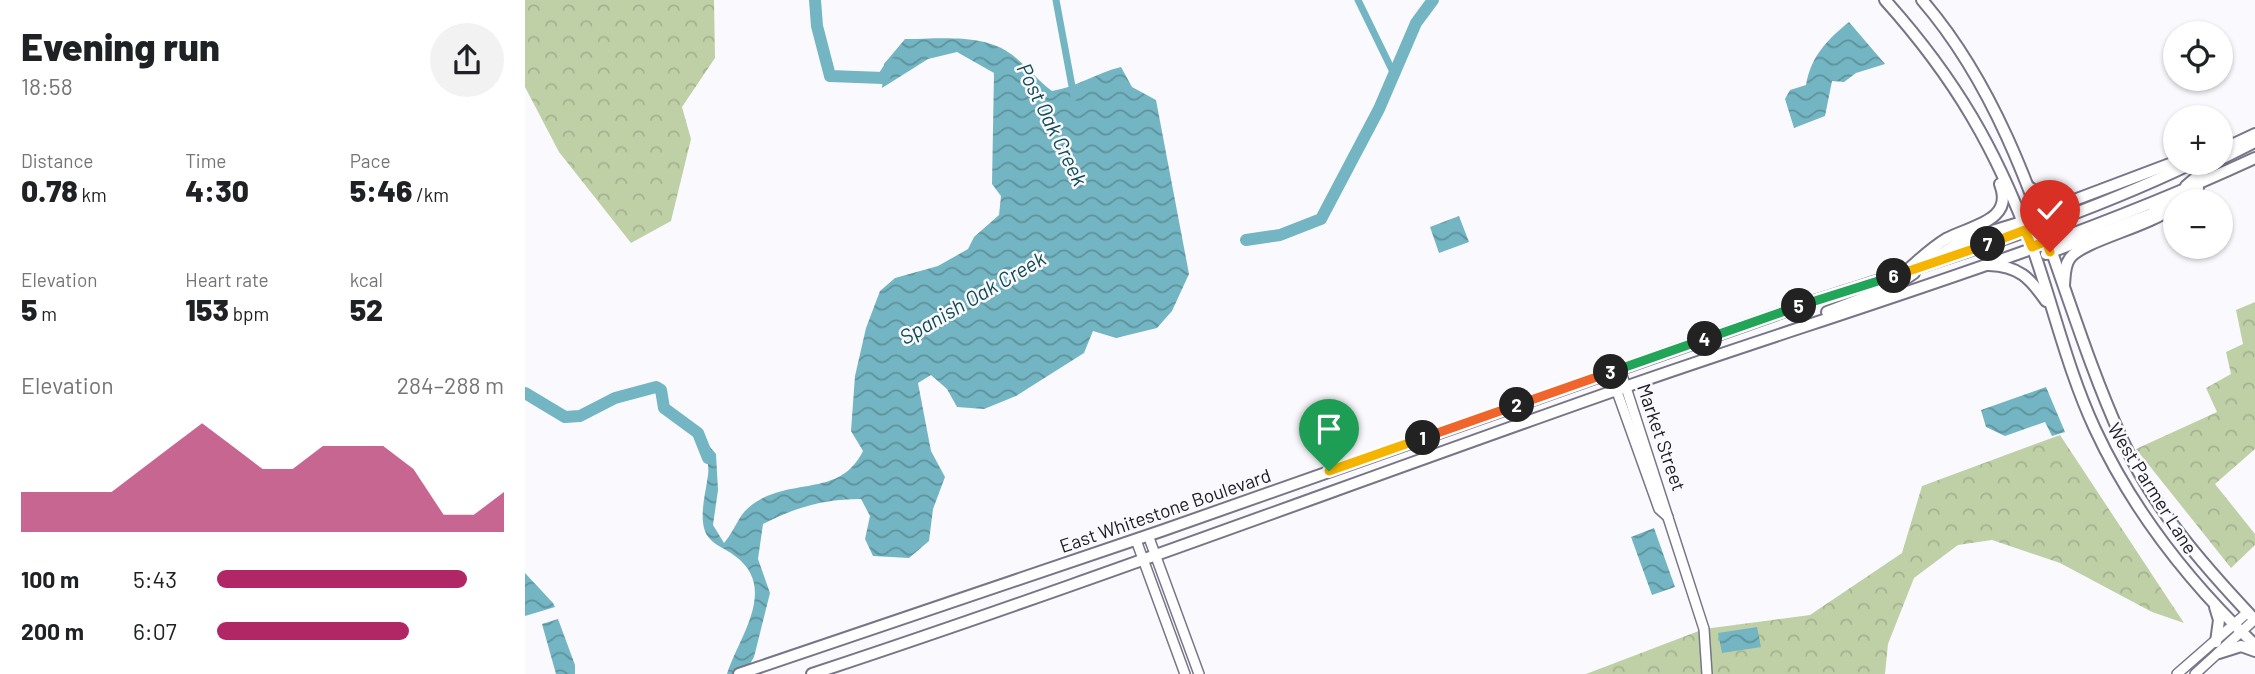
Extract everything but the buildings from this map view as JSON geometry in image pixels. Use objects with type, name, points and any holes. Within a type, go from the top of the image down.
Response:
[{"type":"main road","points":[[1885,0],[1933,58],[1981,128],[1994,155],[1994,169],[2003,192],[2001,210],[1993,219],[1939,243],[1902,274]]},
{"type":"main road","name":"West Parmer Lane","points":[[1922,0],[1980,84],[2008,136],[2110,412],[2143,480],[2171,523],[2252,618]]},
{"type":"main road","points":[[2233,144],[2255,134]]},
{"type":"main road","points":[[2233,153],[2255,142]]},
{"type":"main road","name":"West Parmer Lane","points":[[1994,155],[2038,263],[2080,394],[2109,455],[2166,547],[2214,604],[2255,645]]},
{"type":"main road","name":"East Whitestone Boulevard","points":[[2192,189],[2255,158]]},
{"type":"main road","points":[[2027,184],[2049,201],[2069,202],[2163,167]]},
{"type":"main road","points":[[1742,347],[1753,338],[1895,286],[1947,248],[2024,226],[2041,225],[2164,175]]},
{"type":"main road","points":[[2188,189],[2201,175]]},
{"type":"main road","points":[[2024,226],[2031,197]]},
{"type":"main road","name":"East Whitestone Boulevard","points":[[812,674],[1621,388],[2032,247],[2048,247],[2163,203]]},
{"type":"main road","points":[[2064,292],[2067,264],[2082,248],[2147,224],[2163,214]]},
{"type":"main road","points":[[2038,263],[2048,247]]},
{"type":"main road","points":[[1983,265],[2010,267],[2025,274],[2053,311]]},
{"type":"main road","name":"East Whitestone Boulevard","points":[[739,674],[1148,536],[1615,371],[1919,269]]},
{"type":"main road","points":[[2214,604],[2219,620],[2217,648],[2241,646],[2255,651]]},
{"type":"street","name":"Market Street","points":[[1615,371],[1705,629],[1707,674]]},
{"type":"street","points":[[1148,536],[1199,674]]},
{"type":"street","points":[[1136,540],[1185,674]]},
{"type":"street","points":[[2195,674],[2217,648],[2252,618]]},
{"type":"street","points":[[2177,674],[2217,648]]},
{"type":"green space","points":[[525,0],[714,0],[715,58],[682,107],[691,139],[671,221],[631,243],[559,152],[525,87]]},
{"type":"green space","points":[[2255,302],[2255,449],[2215,484],[2255,534],[2255,545],[2231,568],[2136,449],[2217,412],[2206,388],[2231,374],[2226,352],[2243,344],[2236,310]]},
{"type":"green space","points":[[2060,435],[2184,623],[2152,612],[2060,563],[1992,540],[1958,545],[1914,578],[1888,644],[1885,674],[1586,674],[1704,629],[1810,615],[1902,553],[1922,486]]},
{"type":"water","points":[[1849,22],[1885,64],[1856,73],[1844,82],[1832,81],[1825,116],[1794,128],[1785,99],[1790,90],[1806,85],[1812,65],[1821,49]]},
{"type":"water","points":[[905,39],[974,40],[1000,47],[1052,91],[1121,67],[1132,87],[1156,100],[1189,274],[1172,311],[1157,328],[1116,338],[1093,331],[1084,353],[1016,396],[984,409],[957,407],[947,389],[931,375],[918,383],[931,451],[945,477],[933,509],[929,541],[909,558],[873,556],[865,539],[870,516],[861,499],[811,505],[763,524],[758,559],[770,593],[754,657],[744,674],[727,674],[752,614],[754,583],[748,569],[735,556],[713,542],[704,528],[703,508],[708,470],[706,453],[698,433],[716,454],[718,490],[713,525],[724,543],[747,509],[761,499],[790,489],[818,484],[843,474],[854,465],[863,451],[851,431],[855,376],[866,328],[880,291],[895,278],[938,266],[968,249],[974,237],[999,215],[1001,196],[992,184],[994,73],[957,52],[928,59],[882,88],[884,64]]},
{"type":"water","points":[[1459,216],[1469,242],[1439,253],[1430,227]]},
{"type":"water","points":[[2046,387],[2065,432],[2052,436],[2045,422],[2005,436],[1986,427],[1981,410]]},
{"type":"water","points":[[1654,528],[1675,587],[1652,595],[1631,537]]},
{"type":"water","points":[[525,573],[553,603],[555,607],[525,616]]},
{"type":"water","points":[[558,619],[575,665],[575,674],[556,674],[542,624]]},
{"type":"water","points":[[1757,627],[1761,647],[1722,653],[1718,633]]},
{"type":"waterway","name":"Post Oak Creek","points":[[815,0],[817,26],[830,76],[883,78],[892,64]]},
{"type":"waterway","points":[[1056,0],[1074,97]]},
{"type":"waterway","points":[[1358,0],[1394,74]]},
{"type":"waterway","name":"Spanish Oak Creek","points":[[1246,240],[1280,235],[1321,219],[1379,109],[1416,23],[1433,0]]},
{"type":"waterway","points":[[525,393],[565,417],[580,416],[615,398],[656,387],[661,390],[664,408],[698,433],[708,458]]},
{"type":"route","points":[[1329,471],[1814,301],[1919,269],[2025,230],[2032,247],[2046,241],[2050,252]]}]
